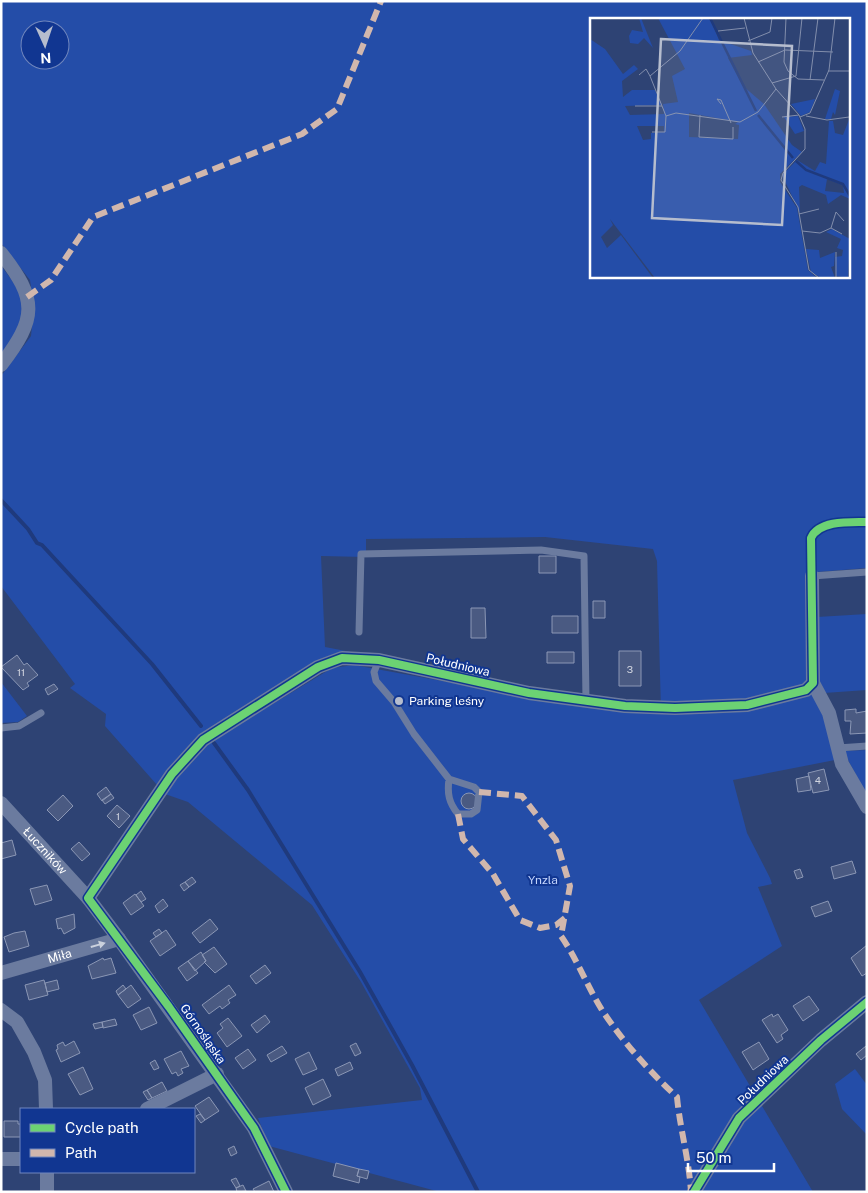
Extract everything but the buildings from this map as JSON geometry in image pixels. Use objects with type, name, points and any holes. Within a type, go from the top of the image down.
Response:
[{"type":"street","points":[[1,253],[20,277],[27,297],[29,312],[26,327],[17,344],[1,365]]},
{"type":"street","points":[[812,576],[813,683],[829,713],[842,764],[867,807]]},
{"type":"street","name":"Południowa","points":[[88,898],[172,774],[203,740],[318,667],[342,658],[379,660],[529,693],[625,706],[675,708],[747,705],[806,690],[813,683]]},
{"type":"street","name":"Łuczników","points":[[1,803],[88,898]]},
{"type":"street","name":"Górnośląska","points":[[88,898],[217,1074],[254,1128],[286,1192]]},
{"type":"street","name":"Miła","points":[[1,973],[119,939]]},
{"type":"street","name":"Południowa","points":[[694,1192],[739,1118],[821,1040],[867,1002]]},
{"type":"street","points":[[1,1010],[17,1022],[34,1052],[45,1080],[46,1108]]},
{"type":"street","points":[[149,1108],[217,1074]]},
{"type":"street","points":[[1,1160],[20,1159]]},
{"type":"street","points":[[47,1173],[47,1192]]},
{"type":"lane","points":[[359,632],[361,554],[541,550],[584,556],[586,702]]},
{"type":"lane","points":[[812,576],[867,572]]},
{"type":"lane","points":[[379,660],[374,672],[376,682],[394,702],[414,734],[449,779],[474,787],[479,792],[478,810],[471,814],[458,814],[450,805],[449,779]]},
{"type":"lane","points":[[1,728],[19,726],[41,713]]},
{"type":"lane","points":[[838,748],[867,746]]},
{"type":"green space","name":"Ynzla","points":[[1,1],[867,1],[867,568],[817,572],[817,617],[867,614],[867,690],[824,693],[835,760],[733,780],[747,833],[772,884],[758,887],[782,946],[699,1000],[813,1192],[440,1192],[269,1146],[258,1118],[422,1100],[420,1088],[361,982],[312,905],[188,802],[165,794],[105,726],[106,714],[70,688],[75,684],[1,586],[1,376],[31,336],[34,307],[30,280],[1,243]],"holes":[[[545,537],[653,549],[657,561],[661,712],[520,695],[354,665],[332,668],[220,736],[351,652],[325,647],[321,556],[366,557],[366,539]]]},
{"type":"green space","points":[[1,266],[18,291],[23,311],[22,321],[1,356]]},
{"type":"green space","points":[[1,682],[27,716],[18,722],[1,723]]},
{"type":"green space","points":[[867,750],[867,795],[843,751]]},
{"type":"green space","points":[[855,1069],[867,1085],[867,1135],[842,1109],[835,1084]]},
{"type":"waterway","points":[[1,500],[28,529],[37,543],[42,545],[152,664],[201,726]]},
{"type":"waterway","points":[[214,743],[248,790],[360,972],[412,1065],[478,1192]]},
{"type":"marked path","points":[[27,297],[51,280],[93,217],[302,134],[337,109],[381,1]]},
{"type":"marked path","points":[[479,792],[522,796],[556,840],[570,886],[561,936],[610,1022],[637,1056],[677,1097],[691,1192]]},
{"type":"marked path","points":[[458,814],[463,839],[493,874],[520,920],[540,928],[556,925],[566,917]]},
{"type":"cycle path","points":[[286,1192],[254,1128],[169,1007],[88,898],[172,774],[203,740],[318,667],[342,658],[379,660],[529,693],[625,706],[675,708],[747,705],[806,690],[813,683],[811,538],[815,532],[828,525],[844,522],[867,522]]},
{"type":"cycle path","points":[[694,1192],[739,1118],[821,1040],[867,1002]]},
{"type":"place","name":"Parking leśny","points":[[399,701]]}]
